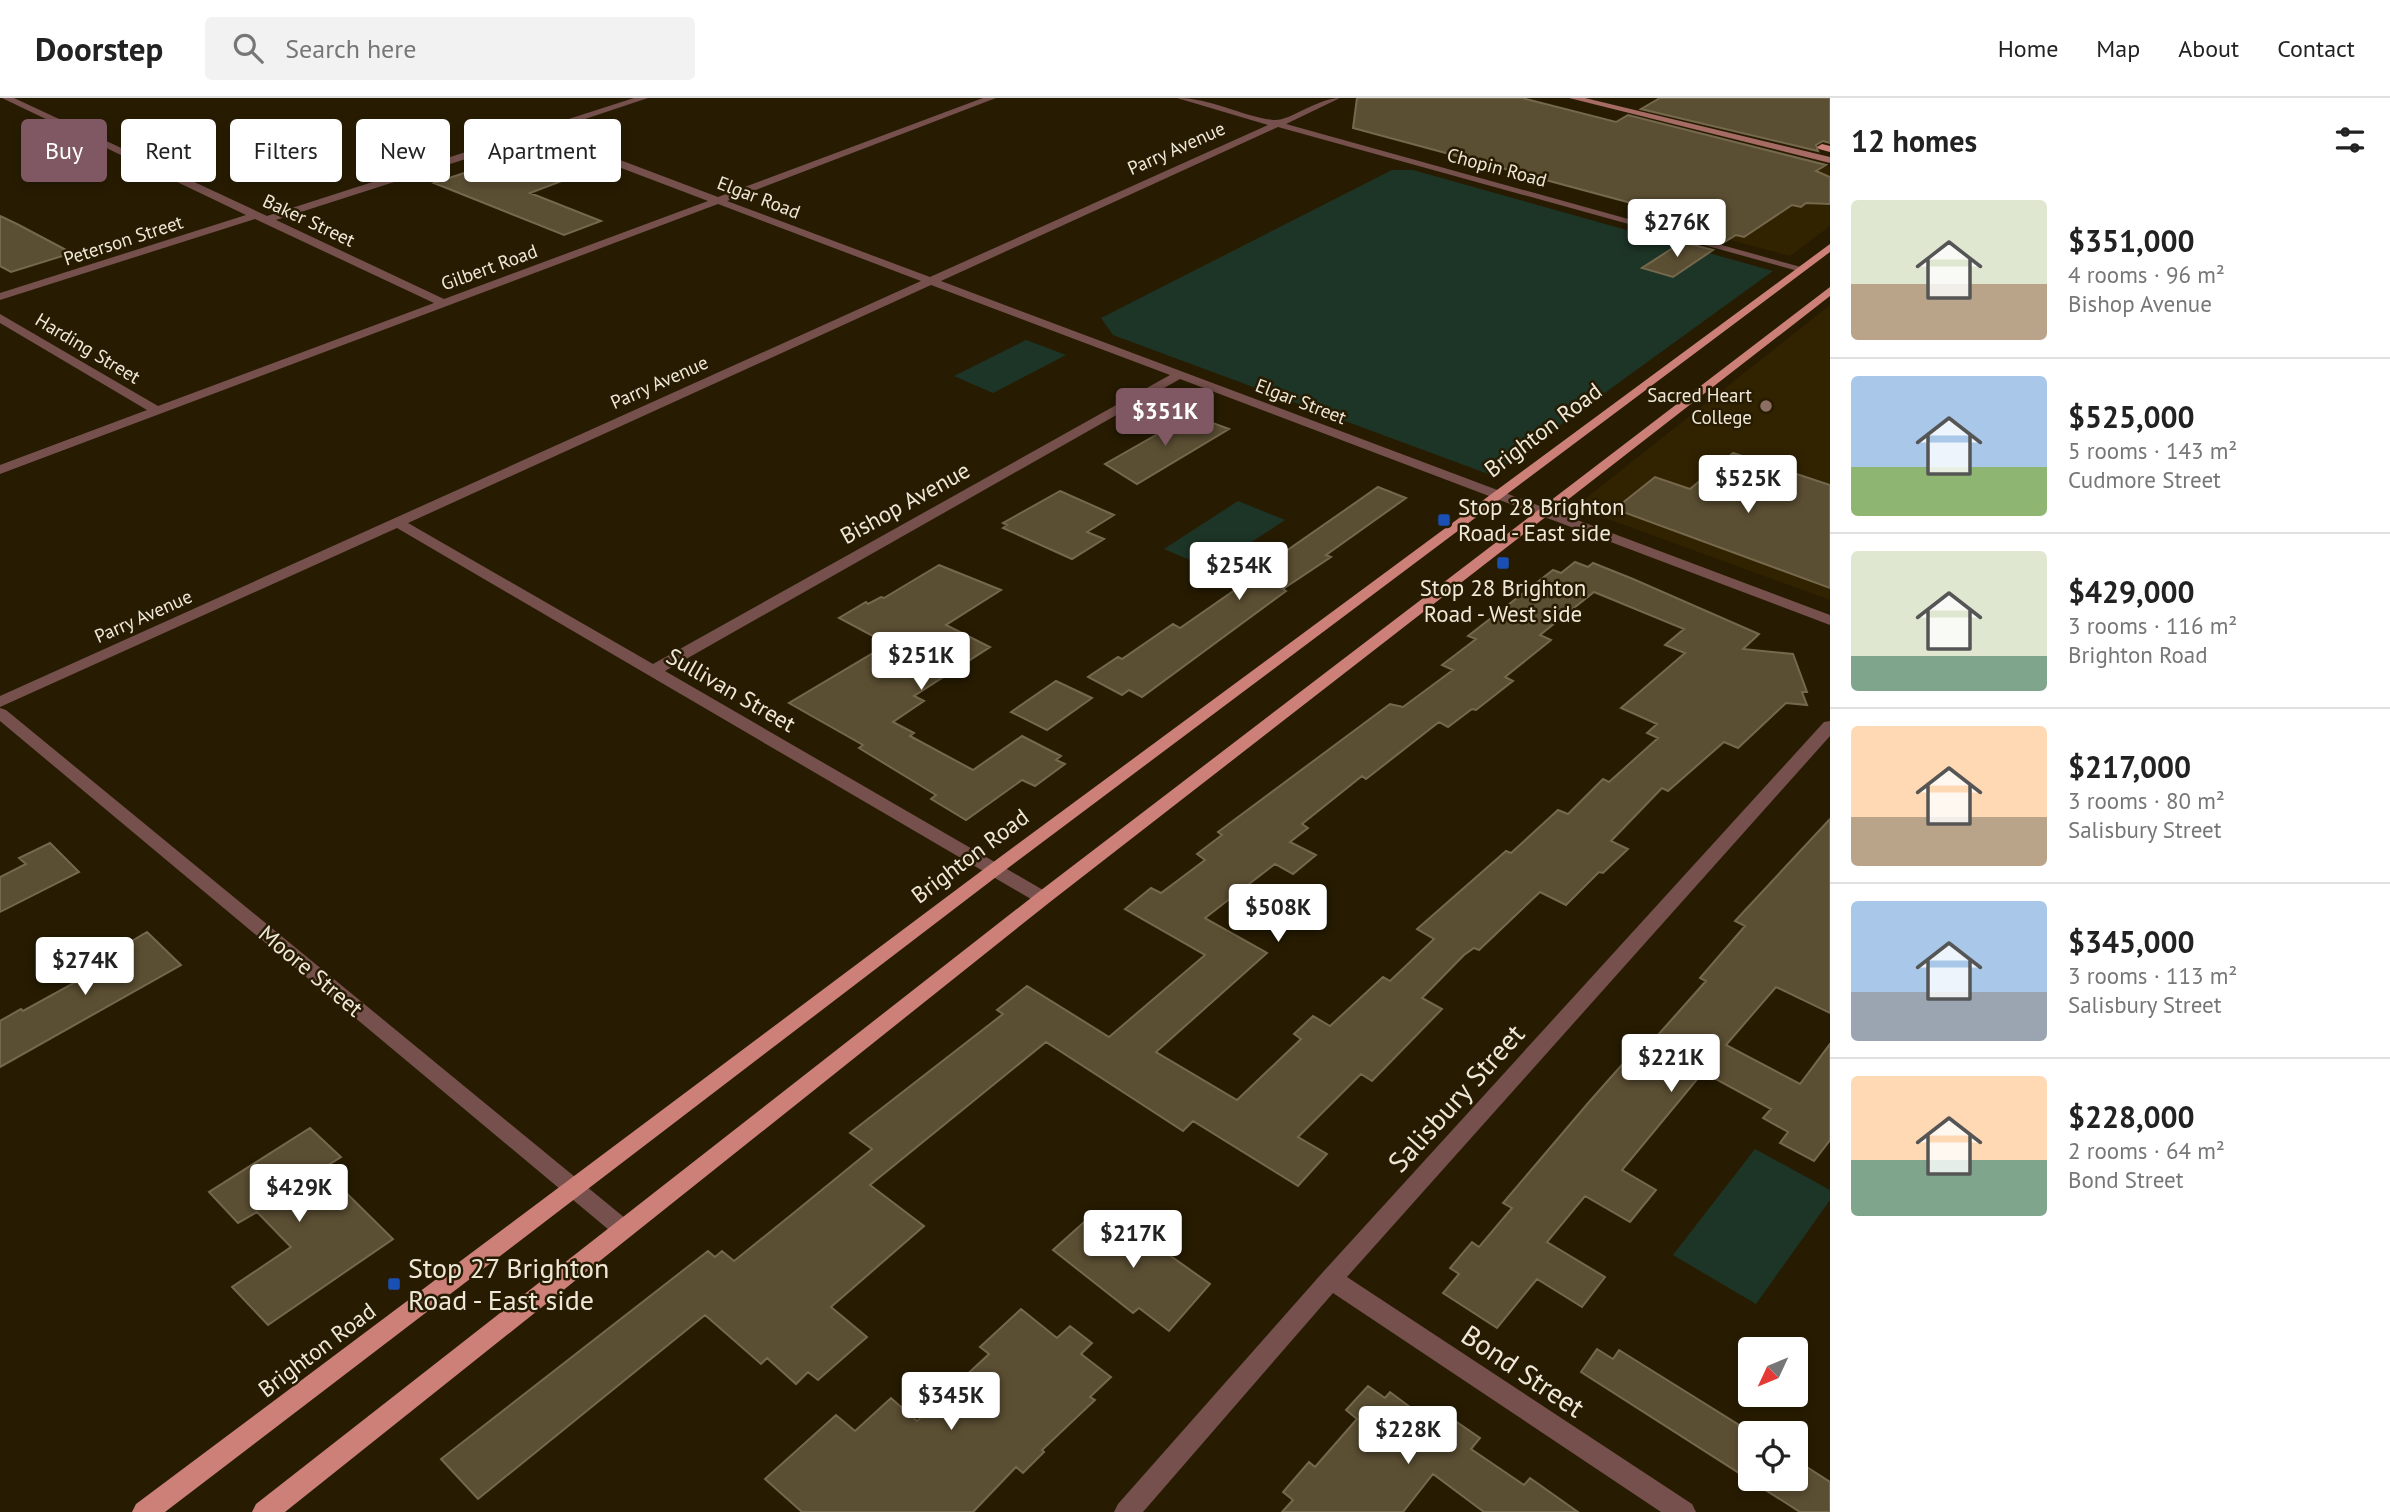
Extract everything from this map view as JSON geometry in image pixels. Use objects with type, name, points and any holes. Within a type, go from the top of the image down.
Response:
[{"type":"main road","points":[[1574,98],[1830,160]]},
{"type":"main road","points":[[1615,98],[1827,149]]},
{"type":"main road","name":"Brighton Road","points":[[145,1512],[994,870],[1830,247]]},
{"type":"main road","points":[[265,1512],[1043,898],[1830,290]]},
{"type":"street","name":"Baker Street","points":[[7,98],[443,303]]},
{"type":"street","name":"Peterson Street","points":[[577,119],[643,98]]},
{"type":"street","name":"Gilbert Road","points":[[0,470],[990,98]]},
{"type":"street","name":"Chopin Road","points":[[1182,98],[1802,269]]},
{"type":"street","name":"Parry Avenue","points":[[0,702],[1335,98]]},
{"type":"street","name":"Peterson Street","points":[[0,297],[464,155]]},
{"type":"street","name":"Elgar Road","points":[[621,164],[930,280]]},
{"type":"street","name":"Elgar Street","points":[[930,280],[1830,620]]},
{"type":"street","name":"Harding Street","points":[[0,318],[157,411]]},
{"type":"street","name":"Bishop Avenue","points":[[653,671],[1179,375]]},
{"type":"street","name":"Sullivan Street","points":[[397,522],[1043,898]]},
{"type":"street","name":"Moore Street","points":[[0,713],[624,1229]]},
{"type":"street","name":"Salisbury Street","points":[[1127,1512],[1331,1279],[1830,726]]},
{"type":"street","name":"Bond Street","points":[[1331,1279],[1683,1512]]},
{"type":"shaded area","points":[[1778,154],[1830,167],[1830,226],[1790,256],[1671,224]]},
{"type":"shaded area","name":"Sacred Heart College","points":[[1830,305],[1830,600],[1575,507]]},
{"type":"green space","points":[[1392,170],[1413,170],[1773,271],[1491,475],[1113,335],[1101,318]]},
{"type":"green space","points":[[1026,340],[1066,355],[993,393],[954,376]]},
{"type":"green space","points":[[1238,501],[1285,520],[1211,569],[1164,549]]},
{"type":"green space","points":[[1755,1149],[1830,1190],[1830,1200],[1756,1304],[1673,1255]]},
{"type":"building","points":[[1357,98],[1522,98],[1616,122],[1628,115],[1826,165],[1816,171],[1830,177],[1830,204],[1806,203],[1801,207],[1792,205],[1744,237],[1736,235],[1723,243],[1693,234],[1705,226],[1694,223],[1698,221],[1353,128]]},
{"type":"building","points":[[1660,98],[1830,98],[1830,143],[1823,141],[1816,145],[1818,151],[1641,109]]},
{"type":"building","points":[[464,173],[464,182],[559,182],[530,193],[601,221],[564,235],[434,183],[450,182],[450,178]]},
{"type":"building","points":[[0,216],[72,253],[11,272],[0,266]]},
{"type":"building","points":[[1682,242],[1713,250],[1673,277],[1642,268]]},
{"type":"building","points":[[1191,415],[1229,429],[1137,484],[1105,464]]},
{"type":"building","points":[[1733,453],[1830,485],[1830,588],[1615,509],[1655,477],[1690,489]]},
{"type":"building","points":[[1378,487],[1406,498],[1326,555],[1331,557],[1283,589],[1286,591],[1142,697],[1129,690],[1122,695],[1088,677],[1118,657],[1122,659],[1173,624],[1180,628],[1239,587],[1231,584],[1261,563],[1266,565]]},
{"type":"building","points":[[1060,491],[1114,515],[1087,532],[1104,539],[1072,559],[1003,528],[1007,525],[1003,523]]},
{"type":"building","points":[[1575,562],[1588,567],[1593,563],[1759,634],[1743,649],[1793,654],[1807,692],[1802,692],[1807,705],[1786,703],[1738,748],[1724,742],[1668,791],[1662,788],[1611,841],[1628,849],[1603,873],[1599,872],[1566,905],[1540,892],[1479,950],[1474,948],[1464,955],[1422,998],[1442,1009],[1372,1081],[1361,1074],[1298,1137],[1327,1154],[1298,1186],[1193,1121],[1183,1131],[1046,1042],[870,1185],[924,1226],[831,1307],[867,1337],[818,1380],[808,1372],[796,1384],[767,1358],[761,1364],[705,1315],[478,1499],[441,1459],[708,1251],[715,1257],[722,1251],[734,1261],[796,1211],[872,1149],[850,1133],[1003,1014],[997,1010],[1027,986],[1109,1037],[1205,955],[1125,909],[1151,888],[1161,893],[1205,860],[1197,854],[1222,835],[1218,832],[1390,704],[1403,707],[1453,670],[1442,665],[1476,639],[1468,636],[1553,570],[1561,573]],"holes":[[[1594,592],[1684,629],[1665,645],[1685,653],[1621,708],[1657,724],[1647,733],[1658,738],[1609,782],[1603,779],[1568,814],[1558,810],[1511,853],[1506,851],[1417,929],[1434,939],[1390,981],[1383,977],[1330,1026],[1313,1016],[1294,1034],[1301,1039],[1237,1100],[1156,1052],[1267,953],[1205,918],[1275,864],[1293,874],[1316,855],[1290,842],[1308,828],[1302,824],[1362,776],[1366,779],[1439,722],[1448,727],[1472,709],[1476,710],[1513,681],[1505,677],[1551,640],[1540,635]]]},
{"type":"building","points":[[939,565],[1001,590],[946,625],[990,647],[914,696],[924,701],[893,722],[914,733],[910,736],[973,770],[1022,736],[1061,756],[1056,760],[1065,764],[1035,786],[1022,780],[966,820],[931,799],[936,795],[859,748],[863,745],[789,703],[888,644],[839,618],[866,602],[868,604],[884,598]]},
{"type":"building","points":[[1056,681],[1092,698],[1047,730],[1011,712]]},
{"type":"building","points":[[1830,819],[1830,1013],[1776,987],[1726,1045],[1800,1084],[1830,1044],[1830,1140],[1814,1161],[1780,1143],[1788,1132],[1763,1118],[1771,1109],[1703,1072],[1622,1170],[1656,1190],[1630,1222],[1585,1196],[1547,1242],[1605,1277],[1582,1307],[1537,1279],[1497,1328],[1443,1293],[1459,1274],[1450,1268],[1472,1242],[1479,1247],[1512,1208],[1503,1203],[1627,1059],[1633,1063],[1706,981],[1700,978],[1745,926],[1735,921]]},
{"type":"building","points":[[50,843],[79,872],[0,912],[0,877],[26,864],[19,858]]},
{"type":"building","points":[[147,932],[181,965],[0,1067],[0,1021],[123,956],[117,950]]},
{"type":"building","points":[[310,1128],[341,1157],[322,1169],[393,1239],[268,1325],[232,1287],[291,1247],[257,1212],[238,1223],[209,1192]]},
{"type":"building","points":[[1092,1215],[1107,1226],[1116,1217],[1210,1284],[1169,1331],[1139,1308],[1133,1313],[1053,1250]]},
{"type":"building","points":[[1021,1309],[1057,1338],[1070,1326],[1092,1343],[1081,1354],[1111,1377],[1090,1397],[1095,1400],[1042,1450],[1044,1452],[1023,1473],[1016,1467],[973,1512],[802,1512],[765,1479],[836,1415],[855,1431],[891,1398],[917,1421],[989,1354],[980,1347]]},
{"type":"building","points":[[1597,1349],[1613,1359],[1619,1350],[1738,1424],[1738,1472],[1581,1372]]},
{"type":"building","points":[[1368,1386],[1385,1398],[1390,1392],[1438,1428],[1448,1416],[1480,1438],[1471,1449],[1524,1485],[1530,1478],[1578,1512],[1484,1512],[1433,1474],[1403,1512],[1282,1512],[1293,1500],[1283,1492],[1309,1462],[1315,1467],[1357,1419],[1346,1410]]},
{"type":"building","points":[[1808,1468],[1830,1482],[1830,1512],[1800,1512],[1767,1491],[1808,1491]]},
{"type":"place","name":"Sacred Heart College","points":[[1766,406]]},
{"type":"place","name":"Stop 28 Brighton Road - East side","points":[[1444,520]]},
{"type":"place","name":"Stop 28 Brighton Road - West side","points":[[1503,563]]},
{"type":"place","name":"Stop 27 Brighton Road - East side","points":[[394,1284]]}]
